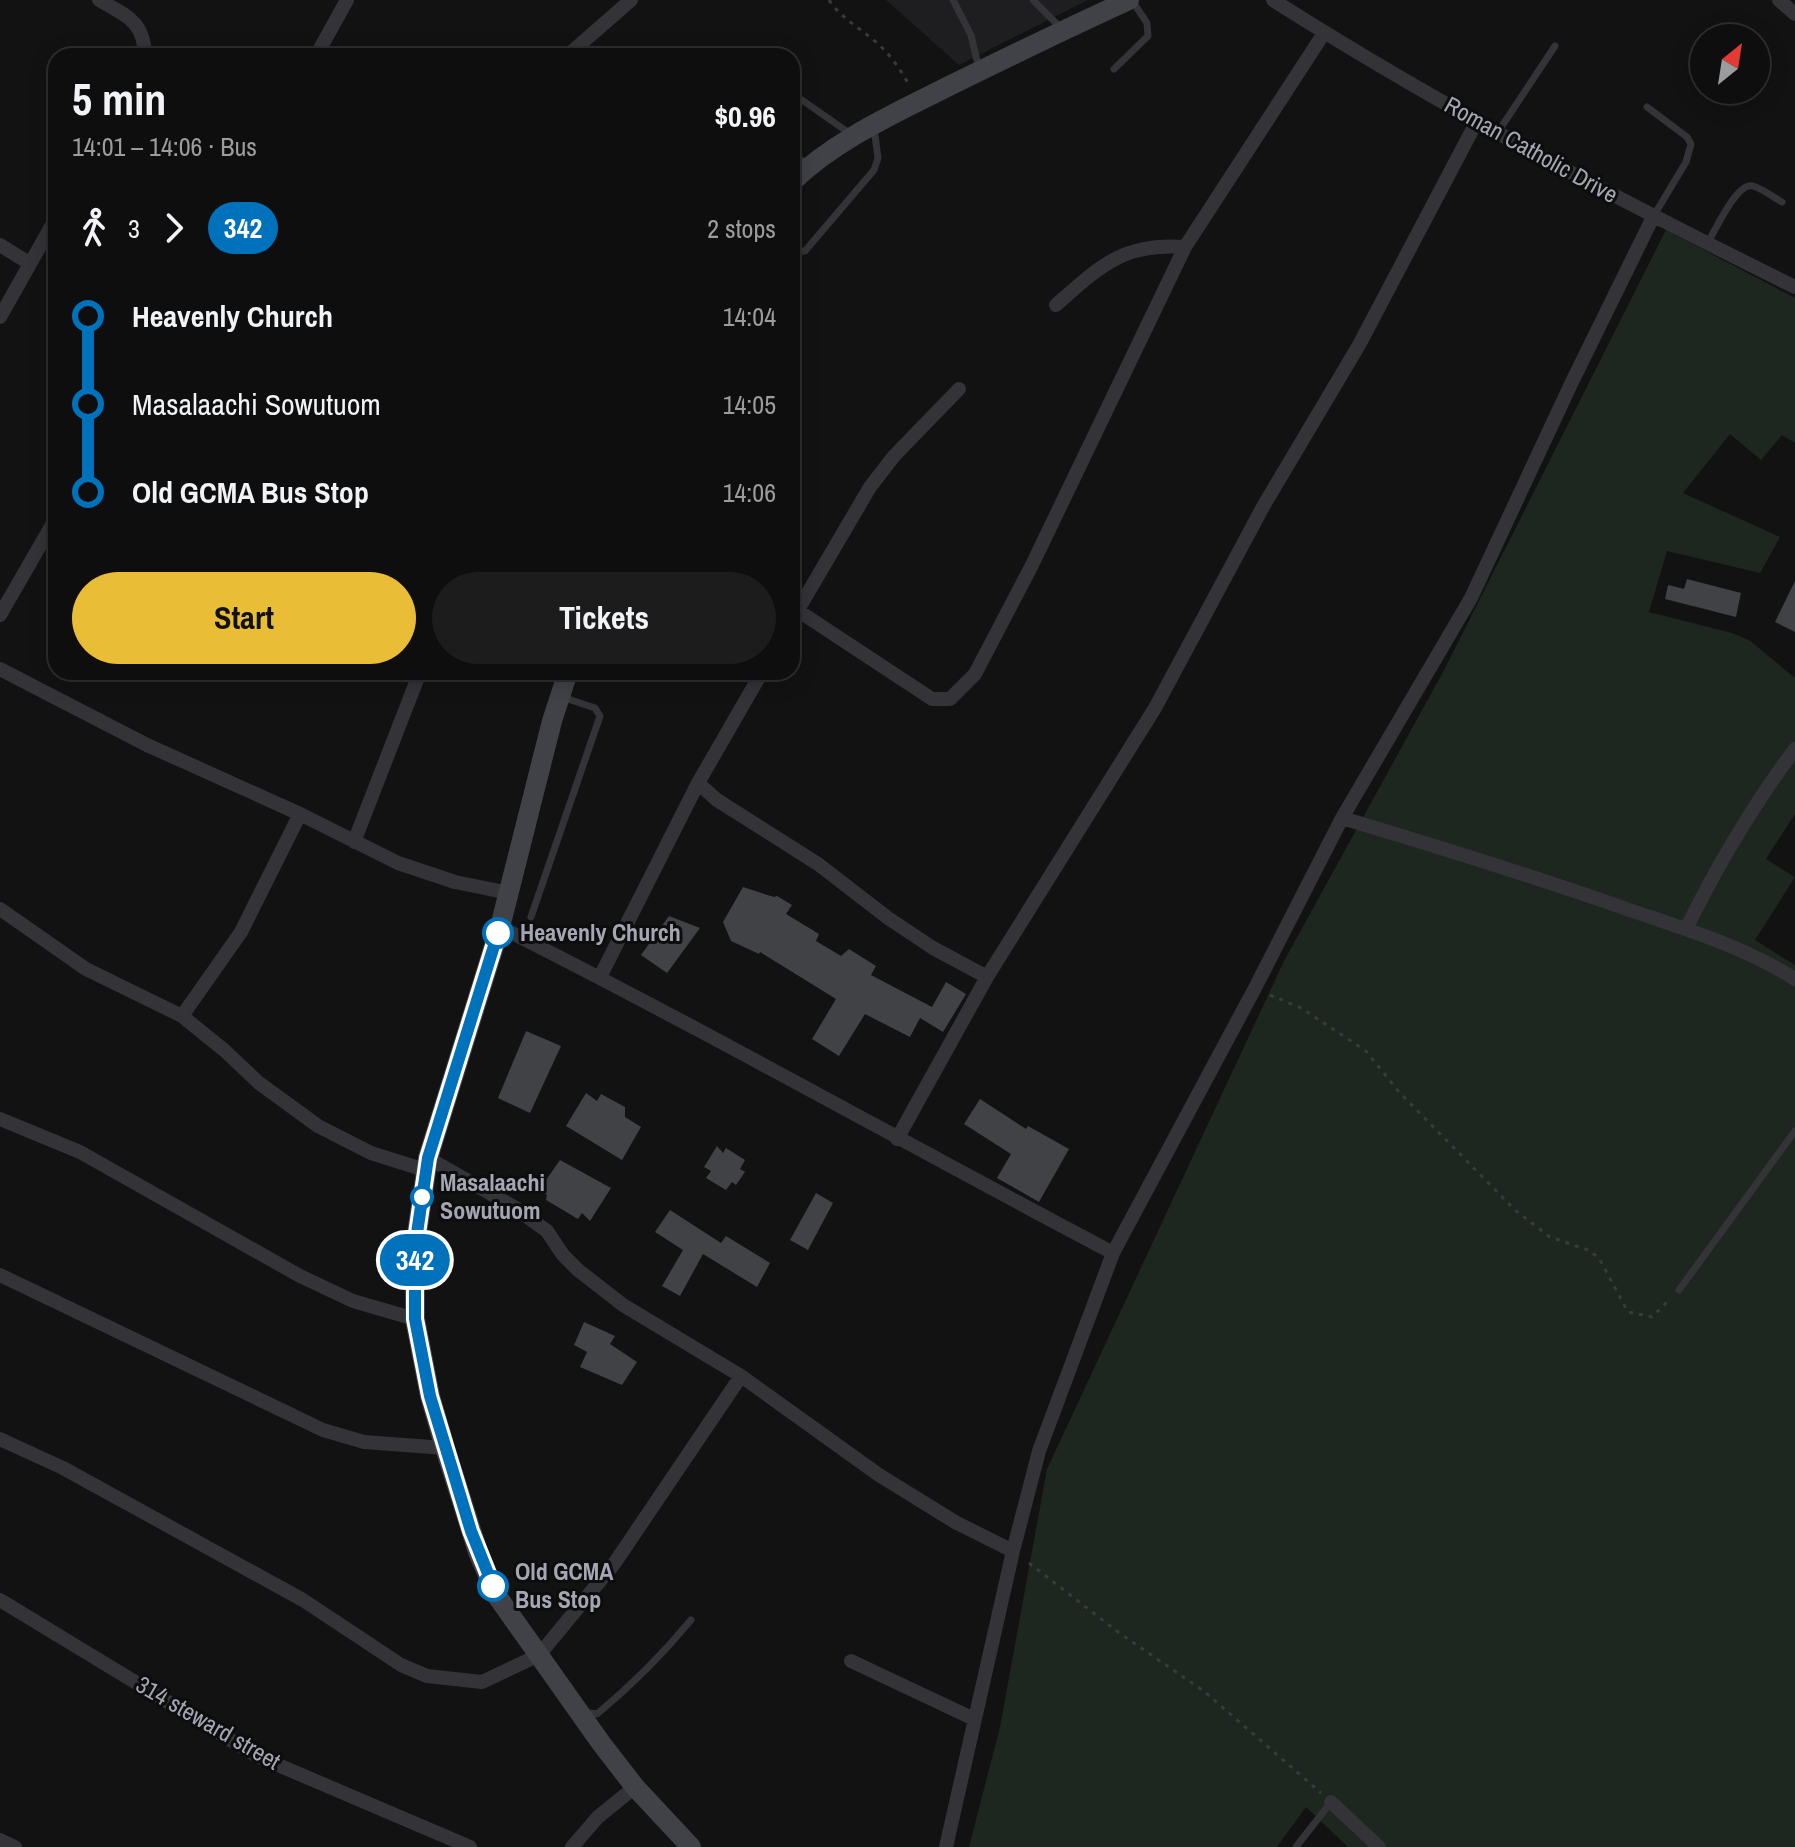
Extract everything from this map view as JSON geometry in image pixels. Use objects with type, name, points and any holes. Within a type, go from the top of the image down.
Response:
[{"type":"main road","points":[[800,160],[1130,0]]},
{"type":"main road","points":[[565,680],[500,927],[427,1164],[415,1247],[415,1319],[430,1396],[445,1448],[497,1596],[635,1787],[691,1847]]},
{"type":"street","points":[[99,0],[139,28],[145,48]]},
{"type":"street","points":[[320,48],[347,0]]},
{"type":"street","points":[[576,48],[631,0]]},
{"type":"street","name":"Roman Catholic Drive","points":[[1273,0],[1477,121],[1653,217],[1795,287]]},
{"type":"street","points":[[1779,0],[1795,14]]},
{"type":"street","points":[[800,618],[932,699],[950,699],[961,690],[975,674],[1032,565],[1185,247],[1324,33]]},
{"type":"street","points":[[897,1139],[987,977],[1155,708],[1264,505],[1359,345],[1477,121]]},
{"type":"street","points":[[946,1847],[1013,1551],[1039,1451],[1113,1253],[1342,818],[1471,598],[1653,217]]},
{"type":"street","points":[[0,317],[48,231]]},
{"type":"street","points":[[0,245],[29,263]]},
{"type":"street","points":[[1056,305],[1089,276],[1116,258],[1143,247],[1185,247]]},
{"type":"street","points":[[800,607],[878,477],[912,436],[959,389]]},
{"type":"street","points":[[0,615],[48,532]]},
{"type":"street","points":[[0,669],[147,745],[300,814],[398,863],[509,893]]},
{"type":"street","points":[[354,842],[417,680]]},
{"type":"street","points":[[600,977],[698,783],[757,680]]},
{"type":"street","points":[[1686,929],[1712,876],[1773,778],[1795,749]]},
{"type":"street","points":[[698,783],[717,800],[818,864],[888,918],[933,948],[987,977]]},
{"type":"street","points":[[182,1016],[241,932],[300,814]]},
{"type":"street","points":[[1342,818],[1488,861],[1714,938],[1795,979]]},
{"type":"street","points":[[0,909],[86,969],[182,1016],[259,1083],[318,1126],[371,1153],[427,1164],[514,1207],[547,1231],[563,1255],[578,1270],[623,1305],[741,1376],[879,1475],[955,1522],[1013,1551]]},
{"type":"street","points":[[500,927],[600,977],[1113,1253]]},
{"type":"street","points":[[0,1119],[80,1152],[300,1276],[353,1301],[415,1319]]},
{"type":"street","points":[[0,1275],[323,1430],[364,1442],[445,1448]]},
{"type":"street","points":[[0,1439],[63,1468],[303,1600],[401,1665],[427,1676],[482,1682],[539,1655],[614,1564],[741,1376]]},
{"type":"street","name":"314 steward street","points":[[0,1600],[257,1756],[470,1847]]},
{"type":"street","points":[[851,1661],[974,1719]]},
{"type":"street","points":[[572,1847],[598,1817],[635,1787]]},
{"type":"street","points":[[1331,1802],[1379,1847]]},
{"type":"street","points":[[0,1840],[15,1847]]},
{"type":"lane","points":[[1033,0],[1064,31]]},
{"type":"lane","points":[[1114,69],[1148,36],[1147,23],[1130,0]]},
{"type":"lane","points":[[955,1],[971,35],[980,71]]},
{"type":"lane","points":[[1498,132],[1555,46]]},
{"type":"lane","points":[[800,99],[854,136]]},
{"type":"lane","points":[[1647,107],[1687,137],[1691,144],[1686,162],[1653,217]]},
{"type":"lane","points":[[800,251],[805,251],[874,170],[878,158],[873,126]]},
{"type":"lane","points":[[1707,244],[1736,195],[1746,186],[1752,185],[1782,202]]},
{"type":"lane","points":[[531,917],[600,716],[595,708],[560,697]]},
{"type":"lane","points":[[1679,1290],[1795,1131]]},
{"type":"lane","points":[[578,1711],[597,1714],[658,1659],[691,1620]]},
{"type":"lane","points":[[1296,1847],[1331,1802]]},
{"type":"path","points":[[829,0],[848,22],[877,43],[899,67],[918,102]]},
{"type":"path","points":[[1255,988],[1301,1008],[1366,1051],[1399,1092],[1515,1210],[1550,1237],[1588,1250],[1599,1258],[1628,1312],[1652,1317],[1679,1290]]},
{"type":"path","points":[[1013,1551],[1118,1632],[1205,1692],[1331,1802]]},
{"type":"shaded area","points":[[886,0],[1088,0],[959,65]]},
{"type":"shaded area","points":[[1666,230],[1795,298],[1795,443],[1782,435],[1761,460],[1730,434],[1683,493],[1780,537],[1760,573],[1667,551],[1649,612],[1749,640],[1795,678],[1795,814],[1766,859],[1795,877],[1755,940],[1795,965],[1795,1847],[1348,1847],[1306,1807],[1277,1847],[969,1847],[1000,1727],[1047,1469],[1284,961],[1443,672]]},
{"type":"building","points":[[1687,579],[1741,593],[1736,617],[1665,599],[1668,585],[1684,589]]},
{"type":"building","points":[[1795,581],[1795,632],[1775,622]]},
{"type":"building","points":[[743,887],[777,896],[792,905],[786,914],[819,934],[816,941],[841,956],[849,949],[876,966],[871,975],[932,1007],[946,982],[966,994],[943,1032],[920,1018],[910,1037],[865,1014],[839,1056],[812,1039],[836,999],[760,952],[731,941],[723,922]]},
{"type":"building","points":[[669,916],[700,928],[667,973],[641,955]]},
{"type":"building","points":[[526,1031],[561,1046],[530,1113],[498,1098]]},
{"type":"building","points":[[586,1093],[597,1101],[601,1094],[625,1107],[625,1117],[641,1127],[622,1160],[566,1126]]},
{"type":"building","points":[[980,1099],[1026,1129],[1028,1126],[1069,1149],[1039,1202],[997,1178],[1011,1154],[964,1124]]},
{"type":"building","points":[[717,1146],[723,1153],[726,1148],[745,1160],[740,1169],[745,1172],[736,1185],[732,1182],[726,1190],[706,1178],[711,1171],[704,1167]]},
{"type":"building","points":[[560,1160],[611,1188],[590,1221],[582,1213],[578,1219],[546,1200],[547,1195],[539,1190]]},
{"type":"building","points":[[816,1193],[833,1203],[808,1250],[790,1240]]},
{"type":"building","points":[[670,1210],[721,1243],[726,1236],[770,1263],[757,1287],[703,1254],[680,1296],[662,1286],[683,1250],[655,1232]]},
{"type":"building","points":[[584,1322],[615,1336],[610,1344],[637,1362],[622,1385],[580,1367],[587,1352],[574,1345]]},
{"type":"bus line","name":"342","points":[[493,1586],[471,1531],[430,1396],[415,1319],[415,1247],[428,1158],[498,933]]},
{"type":"place","name":"Heavenly Church","points":[[498,933]]},
{"type":"place","name":"Masalaachi Sowutuom","points":[[422,1197]]},
{"type":"place","name":"Old GCMA Bus Stop","points":[[493,1586]]}]
